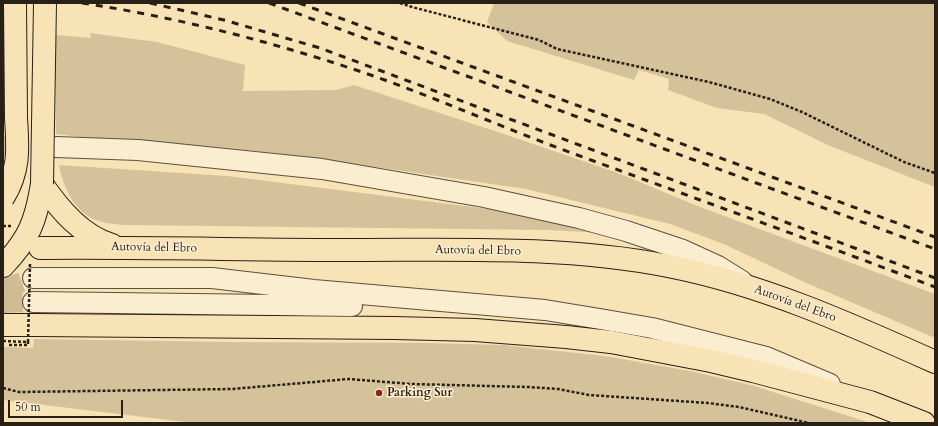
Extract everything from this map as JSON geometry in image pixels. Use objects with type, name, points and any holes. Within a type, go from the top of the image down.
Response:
[{"type":"main road","points":[[3,198],[13,177],[18,153],[10,119],[11,14],[32,14],[45,3]]},
{"type":"main road","points":[[3,266],[25,257],[38,209],[42,184],[45,3]]},
{"type":"main road","points":[[42,184],[71,220],[101,242],[119,247]]},
{"type":"main road","name":"Autovía del Ebro","points":[[25,257],[119,247],[265,250],[480,250],[615,258],[667,266],[718,277],[754,288],[807,307],[935,362]]},
{"type":"main road","points":[[3,325],[394,328],[475,330],[566,337],[611,342],[711,361],[753,371],[870,402],[924,423]]},
{"type":"lane","points":[[56,147],[138,150],[322,169],[484,197],[579,218],[683,250],[718,266],[754,288]]},
{"type":"lane","points":[[25,257],[314,290],[508,306],[600,318],[652,328],[766,357],[870,402]]},
{"type":"lane","points":[[34,302],[405,307],[508,306]]},
{"type":"path","points":[[400,3],[412,8],[539,40],[558,49],[709,82],[770,99],[802,112],[904,162],[935,173]]},
{"type":"path","points":[[3,341],[28,342],[31,325],[25,257]]},
{"type":"path","points":[[3,388],[19,392],[232,389],[349,379],[411,384],[530,387],[558,389],[589,395],[708,403],[739,407],[809,423]]},
{"type":"shaded area","points":[[494,3],[935,3],[935,187],[830,146],[764,114],[717,108],[668,90],[669,79],[639,70],[634,80],[507,41],[487,22]]},
{"type":"shaded area","points":[[90,33],[157,42],[245,65],[243,91],[336,90],[354,85],[618,173],[700,207],[935,294],[935,338],[804,282],[726,245],[670,224],[526,189],[293,155],[207,146],[56,134],[55,35],[91,38]]},
{"type":"shaded area","points":[[59,165],[227,176],[512,212],[600,233],[550,230],[112,224],[91,218],[77,207],[67,191]]},
{"type":"shaded area","name":"Parking Sur","points":[[34,339],[503,345],[605,356],[690,371],[751,385],[871,423],[193,423],[3,400],[3,347],[33,348]]},
{"type":"tunnel","points":[[3,146],[56,147]]},
{"type":"tunnel","points":[[3,289],[33,278]]},
{"type":"tunnel","points":[[3,303],[33,302]]},
{"type":"railway","points":[[82,3],[152,15],[222,31],[359,71],[410,89],[561,149],[935,287]]},
{"type":"railway","points":[[150,3],[224,20],[320,48],[935,278]]},
{"type":"railway","points":[[269,3],[935,249]]},
{"type":"railway","points":[[299,3],[935,237]]},
{"type":"place","name":"Parking Sur","points":[[379,393]]}]
